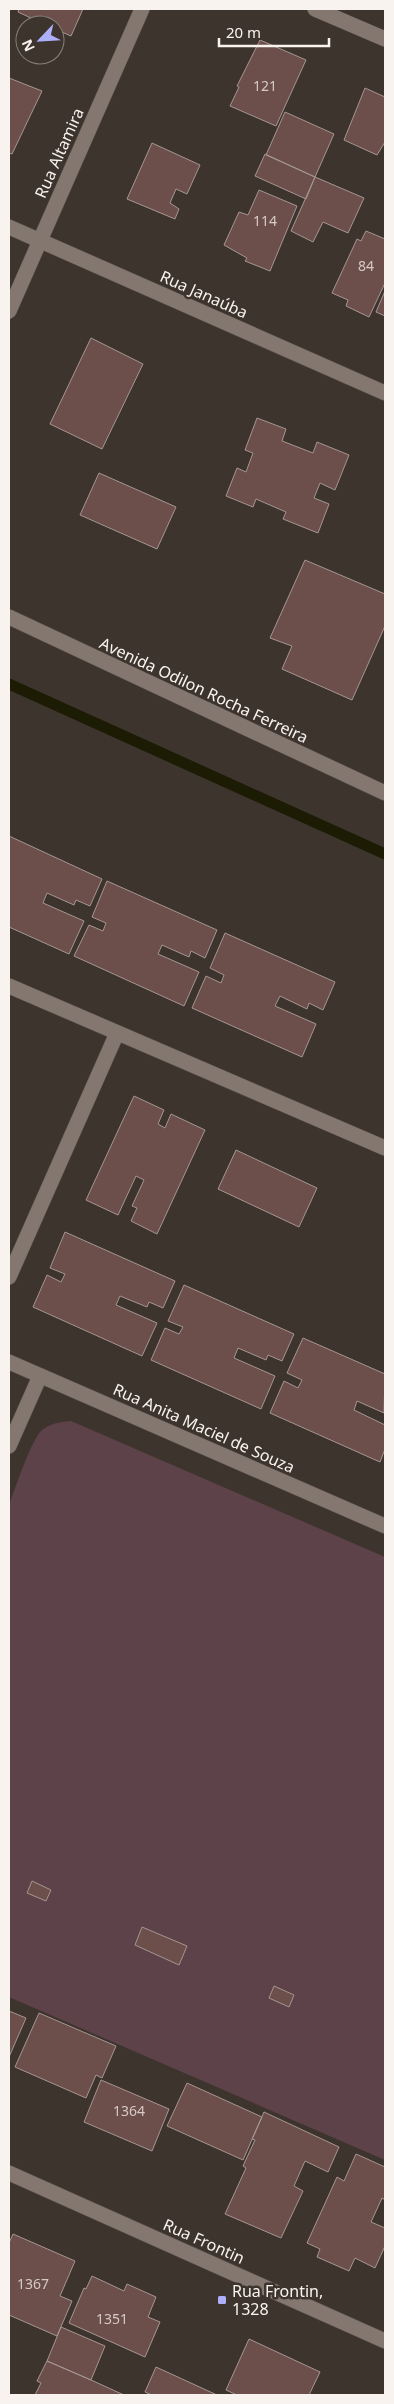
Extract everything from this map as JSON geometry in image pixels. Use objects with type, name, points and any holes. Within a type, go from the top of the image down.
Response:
[{"type":"street","name":"Rua Altamira","points":[[9,311],[142,9]]},
{"type":"street","points":[[316,9],[385,39]]},
{"type":"street","name":"Rua Janaúba","points":[[9,227],[385,393]]},
{"type":"street","name":"Avenida Odilon Rocha Ferreira","points":[[9,617],[385,793]]},
{"type":"street","points":[[9,986],[385,1148]]},
{"type":"street","points":[[9,1277],[118,1033]]},
{"type":"street","name":"Rua Anita Maciel de Souza","points":[[9,1362],[385,1526]]},
{"type":"street","points":[[9,1446],[40,1376]]},
{"type":"street","name":"Rua Frontin","points":[[9,2173],[385,2340]]},
{"type":"shaded area","points":[[71,1421],[385,1557],[385,2160],[9,1997],[9,1505],[38,1435],[49,1426]]},
{"type":"building","points":[[19,9],[83,9],[71,36],[65,33],[65,15],[24,15],[18,12]]},
{"type":"building","points":[[260,40],[306,60],[276,126],[230,106],[239,87],[237,86]]},
{"type":"building","points":[[9,78],[42,91],[12,154],[9,153]]},
{"type":"building","points":[[365,88],[385,97],[385,142],[377,155],[344,140]]},
{"type":"building","points":[[285,112],[334,134],[315,177],[266,155]]},
{"type":"building","points":[[152,143],[200,165],[187,194],[176,189],[170,203],[179,209],[175,219],[127,199]]},
{"type":"building","points":[[265,154],[315,177],[306,199],[255,176]]},
{"type":"building","points":[[315,177],[364,198],[348,233],[323,222],[313,242],[291,231]]},
{"type":"building","points":[[259,190],[297,206],[270,271],[245,261],[247,258],[224,245],[239,212],[248,215]]},
{"type":"building","points":[[366,231],[385,239],[385,283],[369,317],[346,306],[348,300],[332,293],[357,239],[361,241]]},
{"type":"building","points":[[385,291],[385,316],[376,312]]},
{"type":"building","points":[[91,338],[143,364],[102,449],[50,424]]},
{"type":"building","points":[[257,418],[286,429],[282,441],[313,453],[317,442],[349,455],[335,490],[320,483],[314,498],[329,504],[318,533],[283,519],[286,512],[256,499],[253,507],[226,496],[237,468],[246,472],[253,453],[245,450]]},
{"type":"building","points":[[99,473],[176,507],[157,549],[80,515]]},
{"type":"building","points":[[305,560],[385,594],[385,626],[352,700],[282,669],[292,646],[270,638]]},
{"type":"building","points":[[9,836],[102,879],[90,906],[76,900],[74,905],[47,893],[43,903],[84,921],[69,954],[9,927]]},
{"type":"building","points":[[107,881],[217,930],[205,958],[191,951],[189,957],[162,945],[158,954],[199,972],[184,1006],[74,956],[89,925],[103,931],[106,923],[92,917]]},
{"type":"building","points":[[225,933],[335,982],[323,1010],[309,1003],[307,1009],[280,996],[275,1006],[316,1024],[302,1057],[192,1008],[206,976],[221,983],[224,975],[210,968]]},
{"type":"building","points":[[134,1096],[164,1110],[158,1124],[165,1128],[171,1114],[205,1130],[157,1234],[131,1221],[137,1208],[132,1206],[144,1180],[136,1176],[118,1215],[86,1200]]},
{"type":"building","points":[[236,1150],[317,1188],[299,1227],[218,1189]]},
{"type":"building","points":[[65,1232],[175,1281],[163,1308],[149,1302],[147,1307],[120,1296],[116,1305],[157,1323],[142,1356],[33,1307],[47,1275],[61,1282],[65,1274],[50,1268]]},
{"type":"building","points":[[184,1285],[294,1334],[282,1361],[268,1355],[266,1360],[238,1348],[234,1358],[275,1376],[261,1409],[151,1360],[165,1328],[179,1334],[183,1327],[168,1321]]},
{"type":"building","points":[[303,1338],[385,1374],[384,1413],[357,1401],[354,1410],[385,1425],[385,1449],[380,1462],[270,1413],[284,1381],[298,1388],[302,1380],[287,1373]]},
{"type":"building","points":[[32,1881],[51,1890],[46,1901],[27,1893]]},
{"type":"building","points":[[142,1927],[187,1946],[179,1965],[135,1945]]},
{"type":"building","points":[[274,1986],[294,1995],[289,2007],[269,1998]]},
{"type":"building","points":[[9,2011],[26,2018],[9,2057]]},
{"type":"building","points":[[39,2013],[116,2046],[102,2078],[96,2075],[86,2098],[15,2067]]},
{"type":"building","points":[[101,2080],[169,2109],[152,2151],[84,2122]]},
{"type":"building","points":[[187,2083],[262,2117],[243,2160],[167,2126]]},
{"type":"building","points":[[264,2112],[339,2147],[328,2172],[305,2161],[294,2186],[303,2191],[281,2238],[225,2214],[246,2168],[243,2166],[255,2140],[252,2139]]},
{"type":"building","points":[[356,2154],[385,2167],[385,2200],[382,2198],[371,2222],[385,2228],[385,2246],[375,2268],[355,2258],[349,2271],[317,2257],[320,2249],[307,2243],[337,2177],[344,2181]]},
{"type":"building","points":[[13,2234],[75,2261],[60,2296],[72,2301],[57,2336],[9,2315],[9,2243]]},
{"type":"building","points":[[92,2276],[124,2291],[127,2284],[156,2297],[148,2317],[160,2322],[145,2357],[69,2323],[84,2288],[86,2289]]},
{"type":"building","points":[[61,2327],[105,2346],[91,2380],[47,2361]]},
{"type":"building","points":[[249,2339],[320,2372],[309,2395],[237,2395],[226,2390]]},
{"type":"building","points":[[47,2361],[124,2395],[35,2395],[41,2383],[37,2381]]},
{"type":"building","points":[[156,2367],[217,2395],[152,2395],[145,2392]]},
{"type":"waterway","points":[[9,684],[385,854]]},
{"type":"place","name":"Rua Frontin, 1328","points":[[222,2300]]}]
